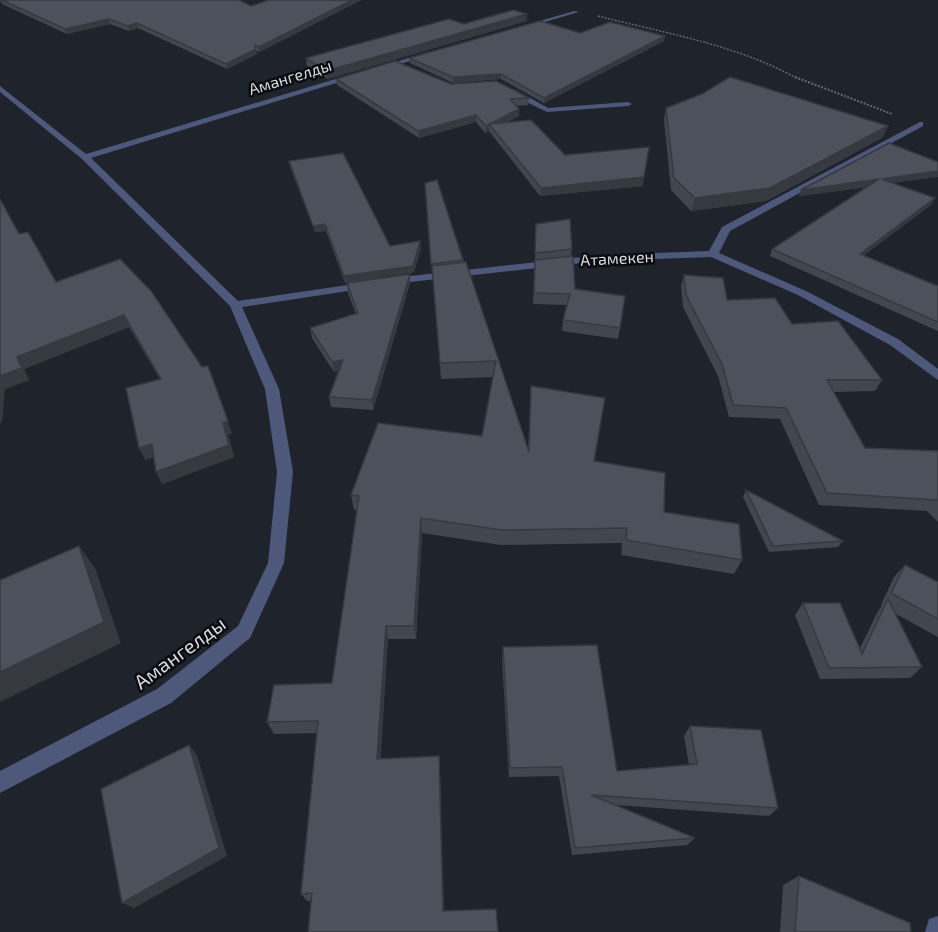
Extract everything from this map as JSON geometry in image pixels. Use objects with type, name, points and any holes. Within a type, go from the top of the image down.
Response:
[{"type":"street","points":[[519,28],[576,12]]},
{"type":"street","points":[[375,70],[440,50]]},
{"type":"street","points":[[398,63],[409,68]]},
{"type":"street","name":"Амангелды","points":[[85,157],[364,73]]},
{"type":"street","name":"Амангелды","points":[[0,88],[85,157],[234,305],[272,388],[285,472],[276,563],[244,632],[164,696],[0,782]]},
{"type":"street","points":[[507,89],[547,110],[628,104]]},
{"type":"street","points":[[714,255],[726,229],[920,124]]},
{"type":"street","name":"Атамекен","points":[[234,305],[417,277],[555,262],[601,258],[714,255],[802,293],[884,336],[938,376]]},
{"type":"path","points":[[576,12],[621,21],[747,57],[779,68],[806,83],[920,124]]},
{"type":"building","points":[[2,0],[239,0],[251,6],[269,0],[352,0],[259,47],[255,45],[256,49],[226,64],[137,23],[127,26],[109,19],[65,29]]},
{"type":"building","points":[[513,10],[527,14],[326,71],[306,58],[449,19],[464,24]]},
{"type":"building","points":[[540,21],[580,33],[610,22],[665,36],[544,98],[501,74],[453,77],[409,58]]},
{"type":"building","points":[[395,61],[451,84],[496,81],[529,98],[510,99],[519,109],[486,126],[476,115],[418,131],[336,79]]},
{"type":"building","points":[[730,77],[888,126],[770,188],[695,198],[674,178],[666,108],[702,94]]},
{"type":"building","points":[[531,120],[565,155],[649,147],[644,177],[541,188],[489,124]]},
{"type":"building","points":[[889,143],[938,162],[938,171],[881,179],[935,198],[860,254],[938,286],[938,322],[772,249],[879,179],[801,190]]},
{"type":"building","points":[[343,153],[390,246],[420,241],[413,266],[344,276],[325,224],[313,226],[289,161]]},
{"type":"building","points":[[437,180],[463,260],[431,264],[425,183]]},
{"type":"building","points":[[0,199],[19,234],[28,232],[56,282],[120,259],[151,291],[202,367],[208,366],[228,421],[223,423],[229,445],[156,472],[152,444],[139,448],[126,388],[161,379],[124,315],[17,357],[22,368],[0,376]]},
{"type":"building","points":[[570,219],[572,249],[535,253],[536,224]]},
{"type":"building","points":[[573,256],[575,289],[625,296],[620,328],[563,320],[570,294],[534,293],[535,260]]},
{"type":"building","points":[[466,262],[529,452],[531,386],[605,398],[594,461],[665,473],[664,512],[739,524],[742,560],[626,540],[627,528],[502,530],[421,518],[414,626],[386,626],[377,759],[439,756],[443,911],[496,909],[498,932],[308,932],[312,893],[301,894],[318,721],[267,722],[274,685],[332,683],[359,496],[351,495],[378,423],[482,436],[496,361],[440,363],[432,266]]},
{"type":"building","points":[[410,274],[372,400],[329,397],[343,360],[332,362],[310,328],[358,313],[347,283]]},
{"type":"building","points":[[684,275],[723,278],[727,300],[775,298],[792,324],[838,321],[882,380],[827,380],[865,448],[938,451],[938,501],[827,493],[786,408],[733,405],[722,364],[686,295]]},
{"type":"building","points":[[746,490],[843,541],[773,546]]},
{"type":"building","points":[[79,546],[104,622],[0,672],[0,580]]},
{"type":"building","points":[[905,565],[938,582],[938,619],[891,593]]},
{"type":"building","points":[[888,599],[922,667],[829,668],[803,603],[840,603],[862,654]]},
{"type":"building","points":[[597,645],[617,771],[697,764],[690,726],[761,730],[778,808],[591,795],[695,838],[575,848],[562,767],[510,768],[503,647]]},
{"type":"building","points":[[189,745],[219,848],[122,903],[101,789]]},
{"type":"building","points":[[799,876],[910,923],[911,932],[795,932]]}]
